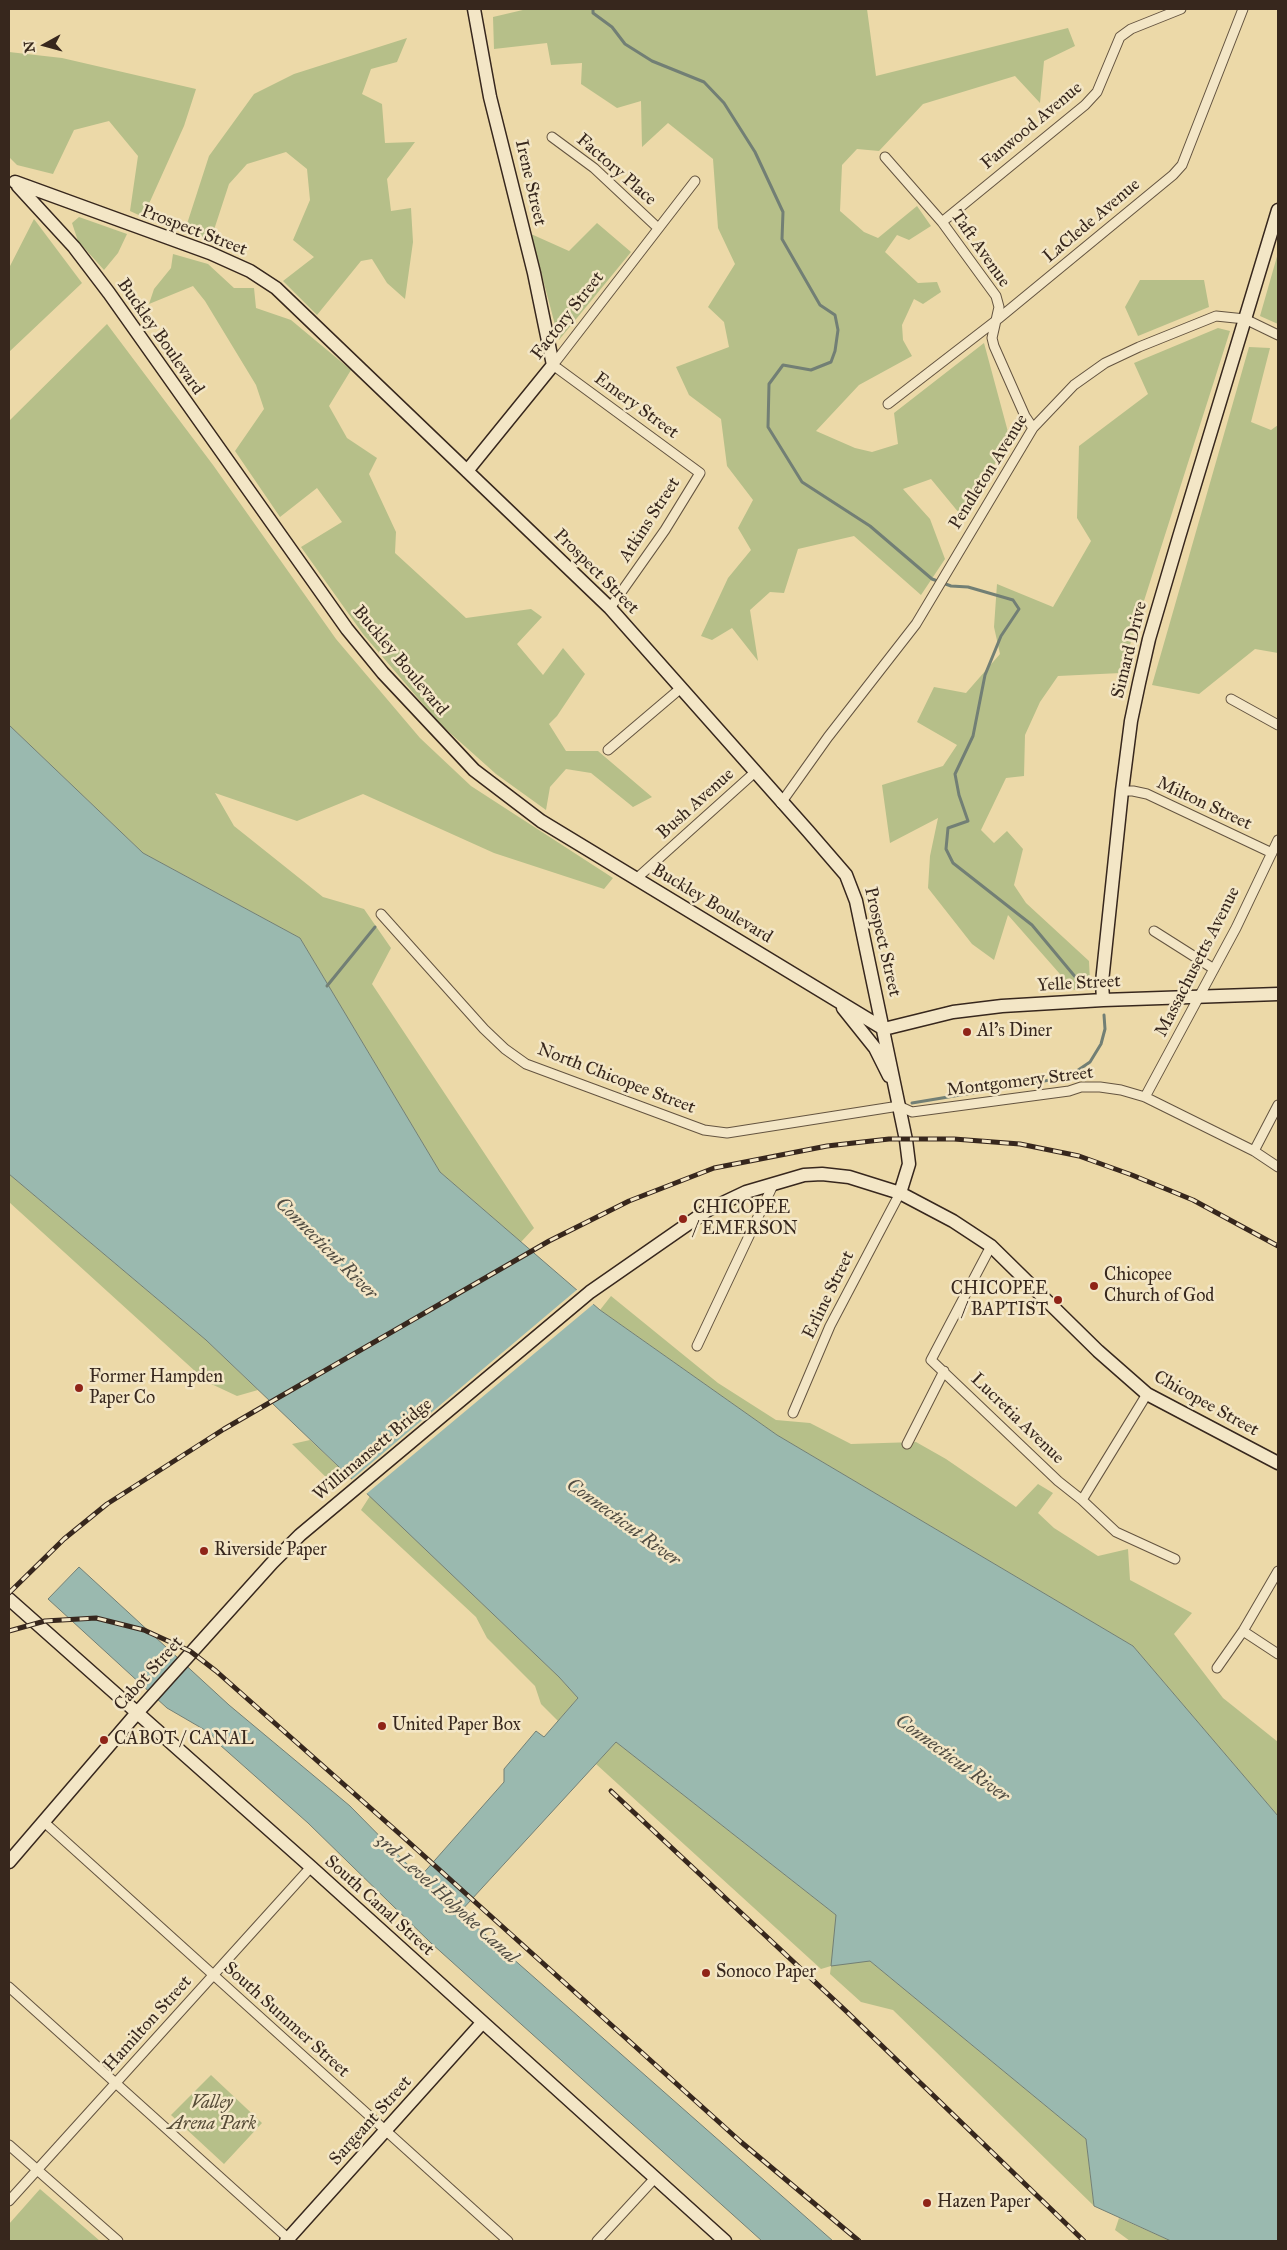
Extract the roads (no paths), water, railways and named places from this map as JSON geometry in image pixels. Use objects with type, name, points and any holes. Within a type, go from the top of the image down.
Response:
[{"type":"street","name":"Irene Street","points":[[474,9],[490,97],[534,273],[552,365]]},
{"type":"street","name":"Fanwood Avenue","points":[[942,222],[1085,105],[1097,92],[1120,38],[1131,29],[1180,9]]},
{"type":"street","name":"LaClede Avenue","points":[[888,404],[998,319],[1174,175],[1182,164],[1243,9]]},
{"type":"street","name":"Factory Place","points":[[552,137],[594,168],[658,228]]},
{"type":"street","name":"Taft Avenue","points":[[886,157],[942,222],[996,296],[1000,307],[992,338],[994,346],[1025,416],[1033,428]]},
{"type":"street","name":"Prospect Street","points":[[12,179],[210,252],[250,272],[276,288],[610,608],[846,876],[852,886],[884,1029],[909,1164],[900,1193]]},
{"type":"street","name":"Buckley Boulevard","points":[[12,179],[69,242],[109,293],[313,581],[383,673],[474,770],[542,821],[884,1029]]},
{"type":"street","name":"Factory Street","points":[[467,470],[602,304],[695,181]]},
{"type":"street","points":[[1278,210],[1246,319],[1278,335]]},
{"type":"street","name":"Pendleton Avenue","points":[[781,803],[828,737],[916,624],[937,592],[992,493],[1033,428],[1074,385],[1105,364],[1193,324],[1216,316],[1246,319]]},
{"type":"street","name":"Simard Drive","points":[[1103,1000],[1102,982],[1131,721],[1149,639],[1246,319]]},
{"type":"street","name":"Emery Street","points":[[552,365],[700,473]]},
{"type":"street","name":"Atkins Street","points":[[610,608],[665,530],[700,473]]},
{"type":"street","points":[[608,750],[681,688]]},
{"type":"street","points":[[1231,699],[1278,725]]},
{"type":"street","name":"Bush Avenue","points":[[636,879],[754,773]]},
{"type":"street","name":"Milton Street","points":[[1122,791],[1133,790],[1146,794],[1272,852]]},
{"type":"street","name":"Massachusetts Avenue","points":[[1145,1097],[1236,928],[1278,840]]},
{"type":"street","name":"North Chicopee Street","points":[[381,914],[484,1029],[505,1049],[526,1064],[626,1102],[704,1130],[726,1133],[899,1106]]},
{"type":"street","points":[[1154,931],[1214,968]]},
{"type":"street","name":"Yelle Street","points":[[884,1029],[962,1011],[1026,1004],[1278,994]]},
{"type":"street","points":[[832,997],[875,1048],[896,1090]]},
{"type":"street","name":"Montgomery Street","points":[[899,1106],[912,1112],[1068,1091],[1081,1087],[1121,1090],[1145,1097],[1254,1151],[1278,1167]]},
{"type":"street","points":[[1254,1151],[1278,1105]]},
{"type":"street","name":"Chicopee Street","points":[[590,1292],[708,1210],[746,1192],[804,1175],[822,1174],[849,1177],[900,1193],[952,1221],[991,1246],[1098,1350],[1147,1394],[1278,1463]]},
{"type":"street","points":[[697,1346],[774,1183]]},
{"type":"street","name":"Erline Street","points":[[793,1413],[830,1326],[900,1193]]},
{"type":"street","name":"Lucretia Avenue","points":[[991,1246],[931,1360],[1036,1461],[1116,1532],[1175,1559]]},
{"type":"street","name":"Willimansett Bridge","points":[[300,1535],[590,1292]]},
{"type":"street","points":[[907,1444],[944,1371]]},
{"type":"street","points":[[1082,1500],[1147,1394]]},
{"type":"street","name":"Cabot Street","points":[[9,1862],[140,1709],[300,1535]]},
{"type":"street","points":[[1217,1668],[1243,1631],[1278,1570]]},
{"type":"street","name":"South Canal Street","points":[[9,1599],[140,1709],[482,2023],[725,2241]]},
{"type":"street","points":[[1243,1631],[1278,1654]]},
{"type":"street","name":"South Summer Street","points":[[44,1822],[508,2241]]},
{"type":"street","name":"Hamilton Street","points":[[9,2200],[311,1867]]},
{"type":"street","points":[[9,1987],[289,2240]]},
{"type":"street","name":"Sargeant Street","points":[[289,2240],[482,2023]]},
{"type":"street","points":[[9,2144],[118,2241]]},
{"type":"street","points":[[597,2241],[654,2178]]},
{"type":"water","points":[[9,725],[143,853],[300,938],[440,1172],[600,1310],[777,1435],[1133,1646],[1278,1816],[1278,2241],[1171,2241],[1094,2206],[1086,2139],[870,1961],[831,1966],[836,1915],[616,1742],[460,1912],[833,2241],[762,2241],[431,1943],[308,1823],[220,1745],[210,1733],[167,1708],[48,1599],[79,1567],[229,1705],[350,1806],[420,1877],[504,1782],[504,1769],[536,1731],[544,1737],[578,1698],[559,1677],[206,1340],[9,1174]]},
{"type":"waterway","points":[[593,9],[593,13],[612,27],[625,44],[652,61],[704,82],[724,103],[755,152],[783,212],[782,239],[820,305],[835,315],[838,330],[835,351],[831,362],[811,370],[783,365],[769,384],[768,427],[802,482],[870,526],[932,579],[951,586],[968,587],[1013,600],[1019,609],[1001,636],[985,675],[973,736],[955,774],[959,795],[968,821],[948,828],[946,849],[953,863],[1032,925],[1082,985]]},
{"type":"waterway","points":[[327,986],[375,927]]},
{"type":"waterway","points":[[912,1103],[1068,1077],[1090,1062],[1101,1044],[1105,1029],[1104,1015]]},
{"type":"railway","points":[[9,1593],[64,1539],[107,1504],[224,1429],[549,1241],[629,1201],[714,1168],[827,1146],[889,1139],[954,1139],[1020,1144],[1079,1156],[1132,1175],[1193,1200],[1278,1246]]},
{"type":"railway","points":[[9,1631],[45,1621],[96,1618],[144,1630],[190,1651],[216,1671],[402,1836],[741,2142],[859,2241]]},
{"type":"railway","points":[[611,1791],[847,2012],[1084,2241]]},
{"type":"place","name":"Al's Diner","points":[[967,1032]]},
{"type":"place","name":"CHICOPEE / EMERSON","points":[[683,1219]]},
{"type":"place","name":"Chicopee Church of God","points":[[1094,1286]]},
{"type":"place","name":"CHICOPEE / BAPTIST","points":[[1058,1300]]},
{"type":"place","name":"Former Hampden Paper Co","points":[[79,1388]]},
{"type":"place","name":"Riverside Paper","points":[[204,1551]]},
{"type":"place","name":"United Paper Box","points":[[382,1726]]},
{"type":"place","name":"CABOT / CANAL","points":[[104,1740]]},
{"type":"place","name":"Sonoco Paper","points":[[706,1973]]},
{"type":"place","name":"Hazen Paper","points":[[927,2203]]},
{"type":"water label","name":"Connecticut River","points":[[326,1249]]},
{"type":"water label","name":"Connecticut River","points":[[623,1523]]},
{"type":"water label","name":"Connecticut River","points":[[952,1759]]},
{"type":"water label","name":"3rd Level Holyoke Canal","points":[[446,1899]]},
{"type":"park label","name":"Valley Arena Park","points":[[212,2114]]}]
